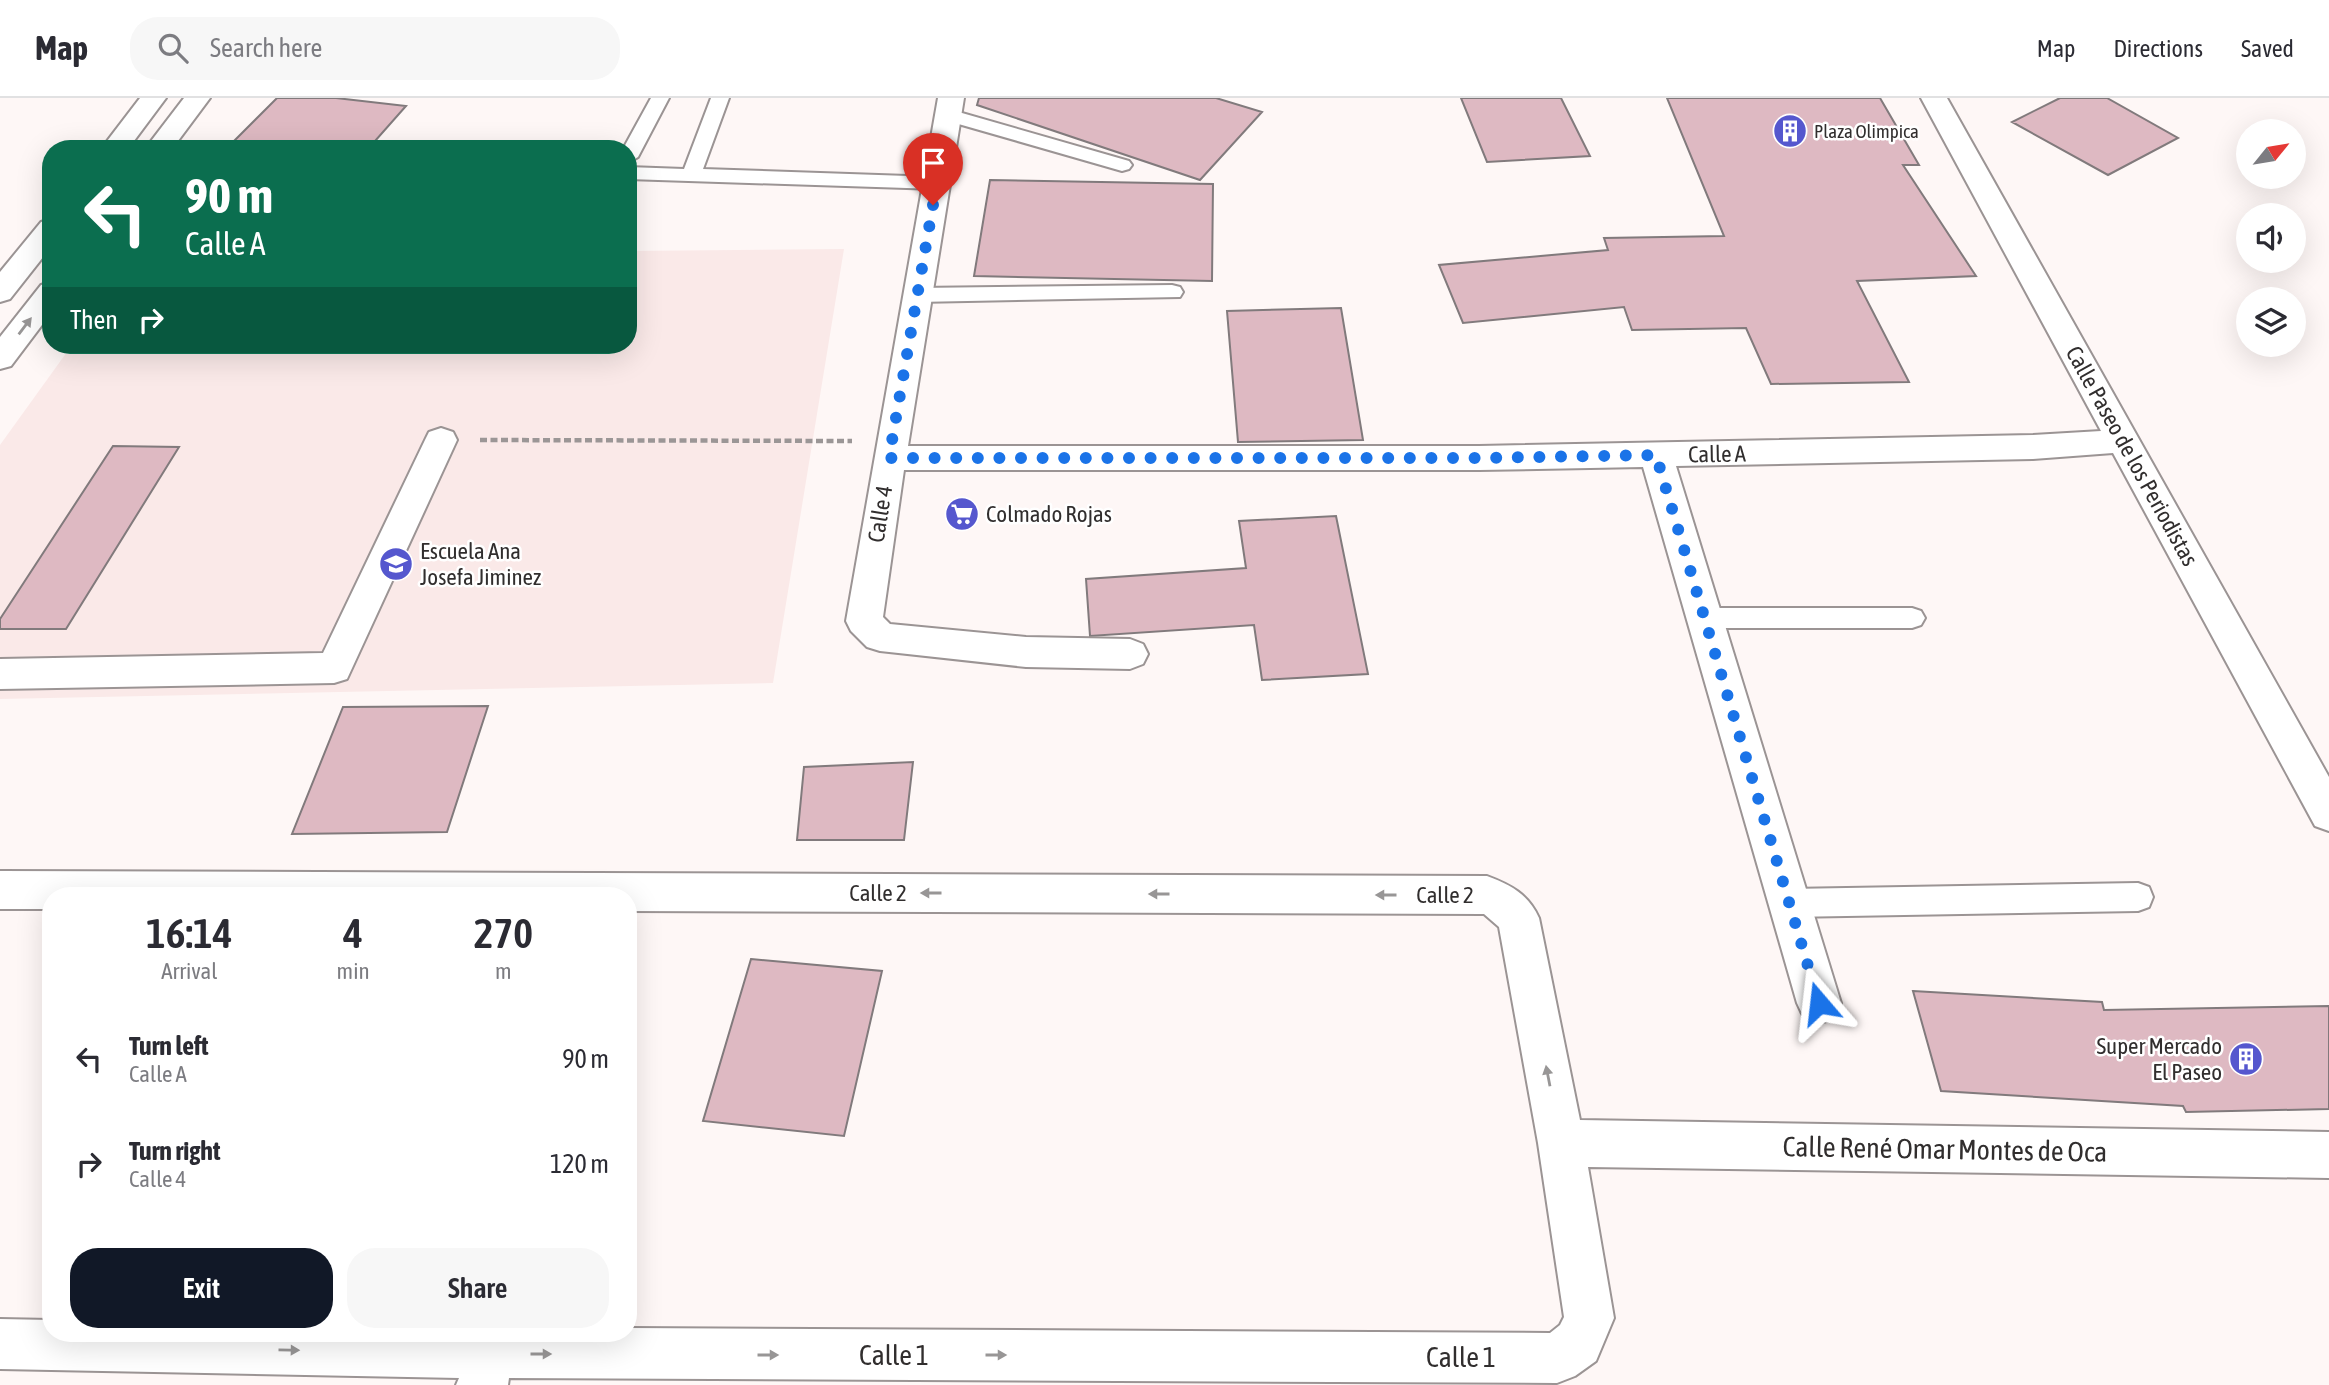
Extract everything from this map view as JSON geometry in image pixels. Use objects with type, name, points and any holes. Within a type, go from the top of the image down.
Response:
[{"type":"street","points":[[122,139],[140,98]]},
{"type":"street","points":[[122,139],[153,98]]},
{"type":"street","points":[[165,140],[197,98]]},
{"type":"street","points":[[174,127],[209,98]]},
{"type":"street","name":"Calle Paseo de los Periodistas","points":[[1934,98],[2329,814]]},
{"type":"street","name":"Calle 4","points":[[950,107],[890,450],[864,621],[880,637],[1026,652],[1130,654]]},
{"type":"street","points":[[0,292],[42,239]]},
{"type":"street","points":[[0,359],[42,304]]},
{"type":"street","points":[[0,674],[334,668],[441,440]]},
{"type":"street","name":"Calle A","points":[[890,450],[1479,458],[2034,447],[2125,441]]},
{"type":"street","points":[[1656,455],[1819,1003]]},
{"type":"street","name":"Calle 2","points":[[0,890],[42,890]]},
{"type":"street","name":"Calle 2","points":[[637,892],[1487,895],[1504,903],[1518,918],[1561,1143]]},
{"type":"street","name":"Calle René Omar Montes de Oca","points":[[1561,1143],[2329,1155]]},
{"type":"street","name":"Calle 1","points":[[0,1344],[487,1369],[1557,1358],[1578,1343],[1589,1318],[1561,1143]]},
{"type":"lane","points":[[637,140],[660,98]]},
{"type":"lane","points":[[691,176],[720,98]]},
{"type":"lane","points":[[950,107],[1122,165]]},
{"type":"lane","points":[[637,173],[936,183]]},
{"type":"lane","points":[[917,295],[1172,292]]},
{"type":"lane","points":[[1704,618],[1912,618]]},
{"type":"lane","points":[[1788,903],[2138,897]]},
{"type":"path","points":[[441,440],[890,450]]},
{"type":"shaded area","name":"Escuela Ana Josefa Jiminez","points":[[844,249],[773,683],[0,699],[0,445],[66,354],[637,354],[637,251]]},
{"type":"building","points":[[277,98],[336,98],[406,106],[376,140],[235,140]]},
{"type":"building","points":[[979,98],[1216,98],[1262,112],[1200,180],[977,105]]},
{"type":"building","points":[[1461,98],[1561,98],[1590,156],[1487,162]]},
{"type":"building","points":[[1667,98],[1880,98],[1919,165],[1903,165],[1976,276],[1857,281],[1909,382],[1771,384],[1746,328],[1632,330],[1624,307],[1463,323],[1439,265],[1608,250],[1604,238],[1724,236]]},
{"type":"building","points":[[2060,98],[2107,98],[2178,138],[2108,175],[2012,122]]},
{"type":"building","points":[[990,180],[1213,184],[1212,281],[974,276]]},
{"type":"building","points":[[1341,308],[1363,440],[1238,442],[1227,311]]},
{"type":"building","points":[[113,446],[179,447],[66,629],[0,629],[0,619]]},
{"type":"building","points":[[1336,516],[1368,674],[1262,680],[1254,625],[1090,636],[1086,579],[1246,568],[1239,521]]},
{"type":"building","points":[[488,706],[447,832],[292,834],[343,707]]},
{"type":"building","points":[[913,762],[904,840],[797,840],[804,767]]},
{"type":"building","points":[[751,959],[882,971],[844,1136],[703,1121]]},
{"type":"building","points":[[1913,991],[2102,1002],[2104,1010],[2329,1006],[2329,1109],[2186,1112],[2183,1106],[1941,1091]]},
{"type":"place","name":"Plaza Olimpica","points":[[1790,131]]},
{"type":"place","name":"Colmado Rojas","points":[[962,514]]},
{"type":"place","name":"Escuela Ana Josefa Jiminez","points":[[396,564]]},
{"type":"place","name":"Super Mercado El Paseo","points":[[2246,1059]]},
{"type":"route","points":[[933,205],[889,458],[1479,458],[1656,455],[1819,1003]]}]
